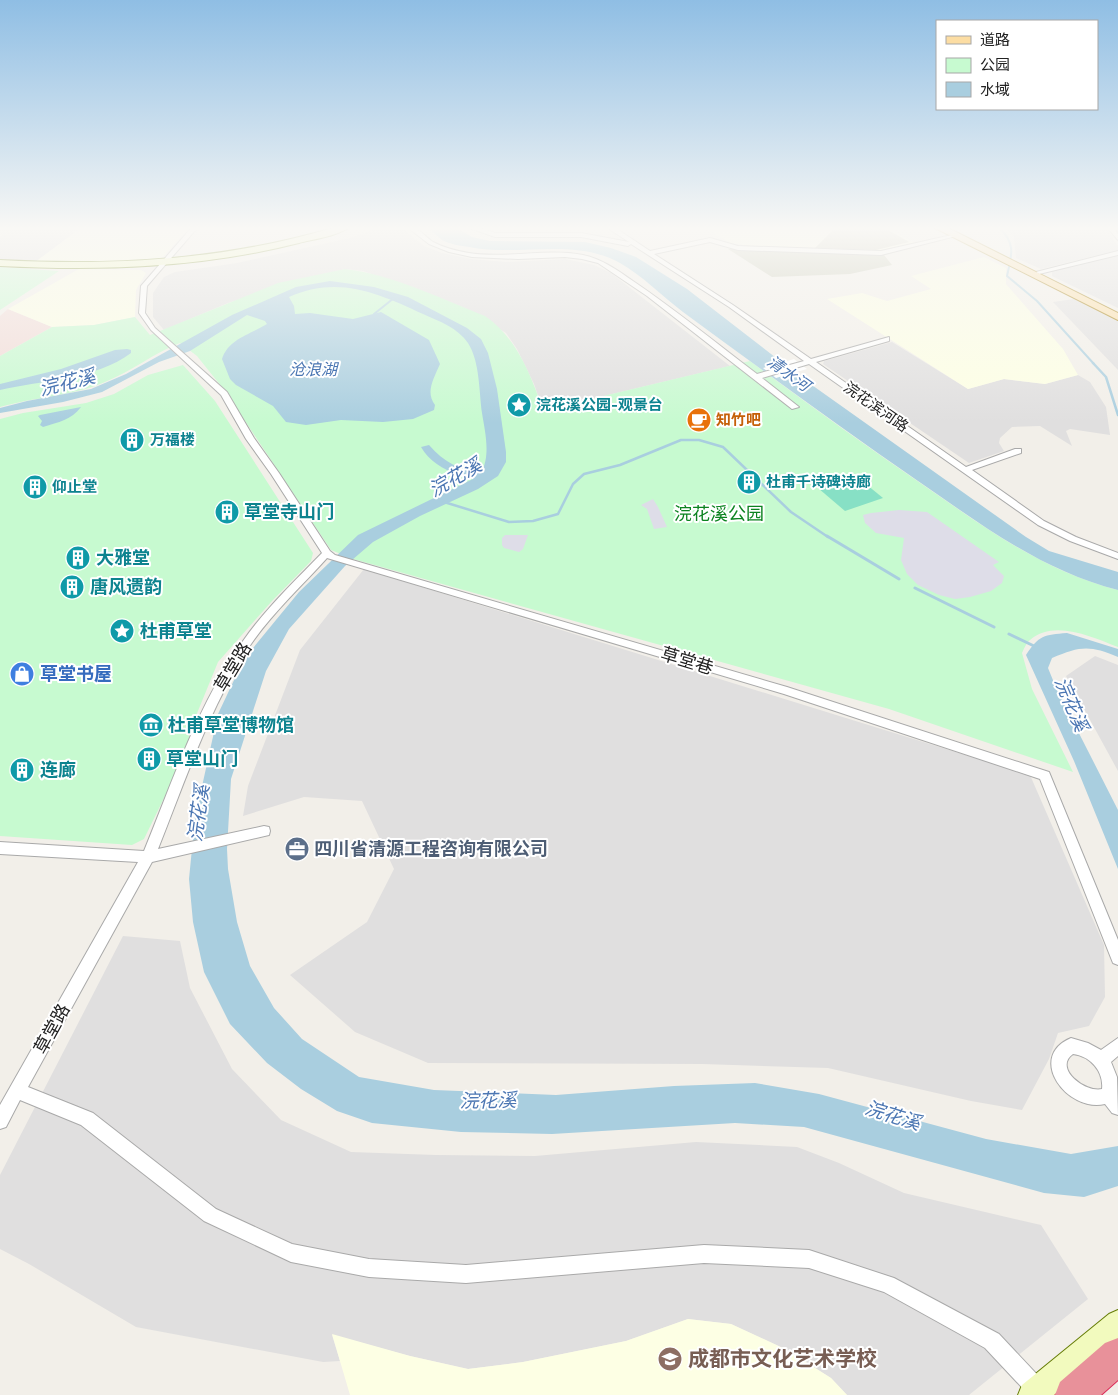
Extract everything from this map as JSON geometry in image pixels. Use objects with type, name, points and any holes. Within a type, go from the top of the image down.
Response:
[{"type":"highway","points":[[1074,1395],[1118,1356]]},
{"type":"main road","points":[[1070,292],[1118,317]]},
{"type":"main road","points":[[1080,292],[1118,311]]},
{"type":"street","points":[[144,292],[142,312],[147,323],[224,394],[250,439],[276,473],[329,555]]},
{"type":"street","points":[[646,292],[795,407]]},
{"type":"street","name":"浣花滨河路","points":[[707,292],[1041,523],[1073,539],[1118,556]]},
{"type":"street","points":[[756,377],[886,339]]},
{"type":"street","points":[[965,470],[1018,451]]},
{"type":"street","name":"草堂巷","points":[[329,555],[350,563],[787,691],[1046,776],[1118,958]]},
{"type":"street","name":"草堂路","points":[[0,1121],[148,857],[210,706],[224,680],[246,644],[268,615],[329,555]]},
{"type":"street","points":[[0,848],[148,857],[264,831]]},
{"type":"street","points":[[1071,1046],[1089,1049],[1102,1060],[1111,1072],[1113,1101],[1094,1099],[1076,1092],[1063,1077],[1058,1061],[1064,1049],[1071,1046]]},
{"type":"street","points":[[1102,1060],[1118,1046]]},
{"type":"street","points":[[17,1091],[87,1119],[210,1215],[290,1253],[369,1268],[466,1274],[704,1254],[809,1259],[888,1284],[992,1341],[1035,1393],[1118,1323]]},
{"type":"shaded area","points":[[38,292],[136,292],[135,317],[94,325],[52,327],[8,309]]},
{"type":"shaded area","points":[[266,292],[228,303],[164,330],[153,317],[153,293]]},
{"type":"shaded area","points":[[421,292],[635,292],[730,366],[549,409],[542,407],[534,384],[517,349],[506,333],[465,308]]},
{"type":"shaded area","points":[[920,292],[1013,292],[1063,349],[1078,375],[1045,384],[1004,379],[968,389],[827,299],[862,293],[887,301]]},
{"type":"shaded area","points":[[1085,292],[1118,292],[1118,308]]},
{"type":"shaded area","points":[[1074,299],[1118,321],[1118,370],[1053,302]]},
{"type":"shaded area","points":[[8,309],[52,327],[0,356],[0,316]]},
{"type":"shaded area","points":[[892,342],[968,389],[1004,379],[1045,384],[1078,375],[1090,382],[1106,407],[1110,435],[1070,429],[1066,431],[1072,446],[1040,426],[1012,427],[1000,438],[999,443],[1004,451],[969,463],[823,364],[824,361]]},
{"type":"shaded area","points":[[653,499],[667,527],[654,529],[647,509],[641,505]]},
{"type":"shaded area","points":[[899,510],[927,512],[999,562],[993,565],[1004,576],[1002,583],[991,591],[955,599],[939,595],[918,585],[907,574],[901,560],[904,538],[876,533],[865,523],[863,515]]},
{"type":"shaded area","points":[[505,535],[528,535],[523,549],[519,552],[504,548],[502,538]]},
{"type":"shaded area","points":[[364,569],[1030,775],[1104,945],[1105,997],[1089,1026],[1058,1033],[1049,1059],[1022,1110],[971,1101],[828,1068],[702,1064],[428,1063],[355,1032],[290,975],[367,922],[394,869],[362,801],[304,797],[243,816],[248,786],[300,650]]},
{"type":"shaded area","points":[[1095,656],[1118,665],[1118,771],[1066,676]]},
{"type":"shaded area","points":[[123,936],[180,941],[190,988],[232,1069],[281,1120],[351,1152],[535,1156],[696,1142],[797,1147],[839,1163],[904,1193],[1041,1225],[1088,1299],[969,1395],[847,1395],[831,1378],[785,1349],[731,1324],[688,1319],[626,1341],[523,1362],[468,1369],[332,1335],[340,1361],[323,1362],[136,1327],[0,1249],[0,1175]]},
{"type":"shaded area","name":"成都市文化艺术学校","points":[[688,1319],[731,1324],[785,1349],[831,1378],[847,1395],[350,1395],[332,1334],[410,1356],[468,1369],[523,1362],[626,1341]]},
{"type":"green space","points":[[0,292],[27,292],[0,310]]},
{"type":"green space","name":"浣花溪公园","points":[[256,292],[426,292],[485,316],[496,325],[505,334],[521,357],[542,407],[549,409],[750,361],[881,456],[1018,548],[1066,572],[1118,590],[1118,647],[1085,635],[1062,630],[1040,634],[1026,644],[1022,653],[1032,689],[1073,772],[889,709],[353,559],[331,550],[225,391],[197,356],[180,343],[115,378],[92,387],[0,407],[0,356],[52,327],[94,325],[135,317],[150,335]]},
{"type":"green space","name":"杜甫草堂","points":[[183,365],[215,401],[313,553],[311,561],[272,601],[218,662],[191,728],[186,753],[144,839],[132,845],[0,836],[0,419],[23,413],[86,403],[114,394],[148,375]]},
{"type":"green space","points":[[856,476],[883,498],[845,511],[818,488]]},
{"type":"water","name":"沧浪湖","points":[[284,292],[304,292],[289,297],[294,306],[295,314],[310,313],[353,319],[381,312],[429,340],[440,364],[431,390],[432,400],[435,405],[434,410],[413,419],[383,422],[341,420],[306,425],[286,422],[273,406],[236,385],[230,379],[222,359],[229,346],[267,324],[265,321],[247,315],[190,351],[159,362],[102,392],[63,402],[0,413],[0,408],[91,389],[126,374],[232,315]]},
{"type":"water","name":"浣花溪","points":[[368,292],[391,292],[408,297],[467,328],[481,339],[488,353],[497,389],[506,462],[498,476],[478,489],[420,516],[373,542],[345,566],[289,629],[266,671],[231,779],[227,849],[228,869],[237,922],[250,966],[274,1008],[302,1039],[359,1077],[434,1090],[556,1095],[674,1086],[755,1083],[819,1094],[986,1139],[1071,1154],[1118,1146],[1118,1186],[1084,1197],[1044,1193],[804,1127],[735,1123],[552,1134],[461,1132],[372,1123],[337,1111],[301,1089],[267,1063],[230,1024],[204,972],[193,922],[189,879],[195,818],[218,714],[244,659],[299,592],[358,535],[473,479],[458,475],[442,467],[432,460],[421,447],[429,445],[452,464],[466,470],[481,473],[486,459],[486,436],[478,377],[475,359],[468,343],[459,333],[442,322]]},
{"type":"water","name":"清水河","points":[[659,292],[691,292],[802,378],[1026,537],[1049,551],[1118,572],[1118,590],[1090,582],[1038,559],[989,530],[888,461],[683,312]]},
{"type":"water","points":[[115,350],[131,350],[131,353],[101,369],[68,378],[0,390],[0,384],[61,369]]},
{"type":"water","points":[[81,407],[64,420],[43,427],[40,425],[42,421],[38,416],[40,415]]},
{"type":"water","points":[[1067,633],[1118,649],[1118,657],[1100,650],[1085,648],[1070,651],[1052,658],[1048,668],[1057,690],[1118,810],[1118,869],[1074,761],[1026,655],[1035,643],[1043,637]]},
{"type":"pier","points":[[794,359],[807,369],[776,378],[763,368]]},
{"type":"waterway","points":[[1026,292],[1037,301],[1094,364]]},
{"type":"waterway","points":[[374,314],[394,298]]},
{"type":"waterway","points":[[1093,363],[1106,377],[1118,415]]},
{"type":"waterway","name":"浣花溪","points":[[444,502],[509,522],[533,521],[558,514],[573,484],[584,474],[620,465],[681,440],[699,440],[723,447],[791,512],[828,537]]},
{"type":"waterway","points":[[827,536],[899,579]]},
{"type":"waterway","points":[[915,588],[994,627]]},
{"type":"waterway","points":[[1009,634],[1034,646]]},
{"type":"place","name":"浣花溪公园-观景台","points":[[519,405]]},
{"type":"place","name":"知竹吧","points":[[699,420]]},
{"type":"place","name":"万福楼","points":[[132,440]]},
{"type":"place","name":"杜甫千诗碑诗廊","points":[[749,482]]},
{"type":"place","name":"仰止堂","points":[[35,487]]},
{"type":"place","name":"草堂寺山门","points":[[227,512]]},
{"type":"place","name":"大雅堂","points":[[78,558]]},
{"type":"place","name":"唐风遗韵","points":[[72,587]]},
{"type":"place","name":"杜甫草堂","points":[[122,631]]},
{"type":"place","name":"草堂书屋","points":[[22,674]]},
{"type":"place","name":"杜甫草堂博物馆","points":[[151,725]]},
{"type":"place","name":"草堂山门","points":[[149,759]]},
{"type":"place","name":"连廊","points":[[22,770]]},
{"type":"place","name":"四川省清源工程咨询有限公司","points":[[297,849]]},
{"type":"place","name":"成都市文化艺术学校","points":[[670,1359]]}]
